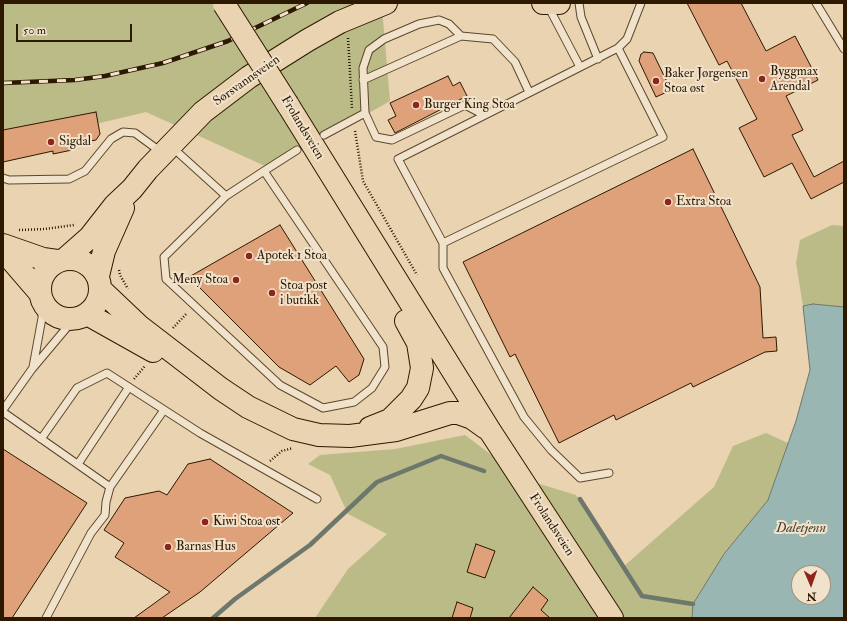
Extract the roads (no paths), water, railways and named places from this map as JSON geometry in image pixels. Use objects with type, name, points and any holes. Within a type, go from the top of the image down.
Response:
[{"type":"main road","name":"Frolandsveien","points":[[224,3],[490,431],[612,618]]},
{"type":"main road","name":"Sørsvannsveien","points":[[67,256],[90,237],[115,205],[132,189],[166,149],[203,112],[249,77],[340,22],[386,3]]},
{"type":"main road","name":"Sørsvannsveien","points":[[99,283],[104,251],[132,189]]},
{"type":"main road","points":[[3,245],[44,259],[67,256],[84,262],[92,268],[99,283],[99,299],[94,308],[80,316],[64,318],[54,314],[47,308],[41,296],[3,250]]},
{"type":"main road","name":"Frolandsveien","points":[[350,436],[390,420],[411,399],[418,388],[422,368],[418,343],[380,276],[379,254]]},
{"type":"main road","points":[[41,296],[41,283],[44,274],[49,267],[67,256]]},
{"type":"main road","name":"Frolandsveien","points":[[99,283],[140,326],[218,386],[248,407],[293,429],[319,435],[350,436],[396,430],[450,413],[458,413],[472,418],[490,431]]},
{"type":"main road","name":"Frolandsveien","points":[[80,316],[218,386]]},
{"type":"lane","points":[[550,3],[580,67]]},
{"type":"lane","points":[[579,3],[580,17],[598,59]]},
{"type":"lane","points":[[609,473],[580,478],[551,450],[524,417],[443,268],[443,243],[398,158],[618,48],[627,39],[641,3]]},
{"type":"lane","points":[[816,3],[844,49]]},
{"type":"lane","points":[[460,36],[449,24],[439,20],[419,24],[384,39],[369,50],[363,68],[365,113],[376,137],[392,140],[465,105],[484,115]]},
{"type":"lane","points":[[363,80],[460,36],[493,39],[515,62],[529,92]]},
{"type":"lane","points":[[443,243],[663,137],[618,48]]},
{"type":"lane","points":[[324,135],[352,118],[365,113]]},
{"type":"lane","points":[[3,178],[9,180],[69,179],[85,171],[111,139],[123,132],[135,133],[166,149],[226,196]]},
{"type":"lane","points":[[264,171],[383,347],[385,367],[372,388],[354,402],[323,408],[280,385],[166,279],[164,257],[226,196],[264,171],[297,150]]},
{"type":"lane","points":[[32,369],[42,318],[41,296]]},
{"type":"lane","points":[[80,316],[32,369],[3,411],[110,487]]},
{"type":"lane","points":[[41,439],[77,388],[106,372],[200,433],[318,499]]},
{"type":"lane","points":[[78,464],[129,387]]},
{"type":"lane","points":[[46,618],[91,534],[105,515],[106,502],[110,487],[164,410]]},
{"type":"water","name":"Daletjenn","points":[[813,304],[844,307],[844,618],[692,618],[693,604],[724,554],[768,500],[796,421],[810,370],[803,306]]},
{"type":"waterway","points":[[213,618],[235,599],[310,545],[377,482],[441,456],[484,471]]},
{"type":"waterway","points":[[580,499],[642,596],[693,604]]},
{"type":"railway","points":[[3,83],[75,80],[105,76],[163,63],[228,41],[307,3]]},
{"type":"place","name":"Byggmax Arendal","points":[[762,79]]},
{"type":"place","name":"Baker Jørgensen Stoa øst","points":[[656,81]]},
{"type":"place","name":"Burger King Stoa","points":[[416,105]]},
{"type":"place","name":"Sigdal","points":[[51,142]]},
{"type":"place","name":"Extra Stoa","points":[[668,202]]},
{"type":"place","name":"Apotek 1 Stoa","points":[[249,256]]},
{"type":"place","name":"Meny Stoa","points":[[236,280]]},
{"type":"place","name":"Stoa post i butikk","points":[[272,293]]},
{"type":"place","name":"Kiwi Stoa øst","points":[[205,522]]},
{"type":"place","name":"Barnas Hus","points":[[168,547]]}]
